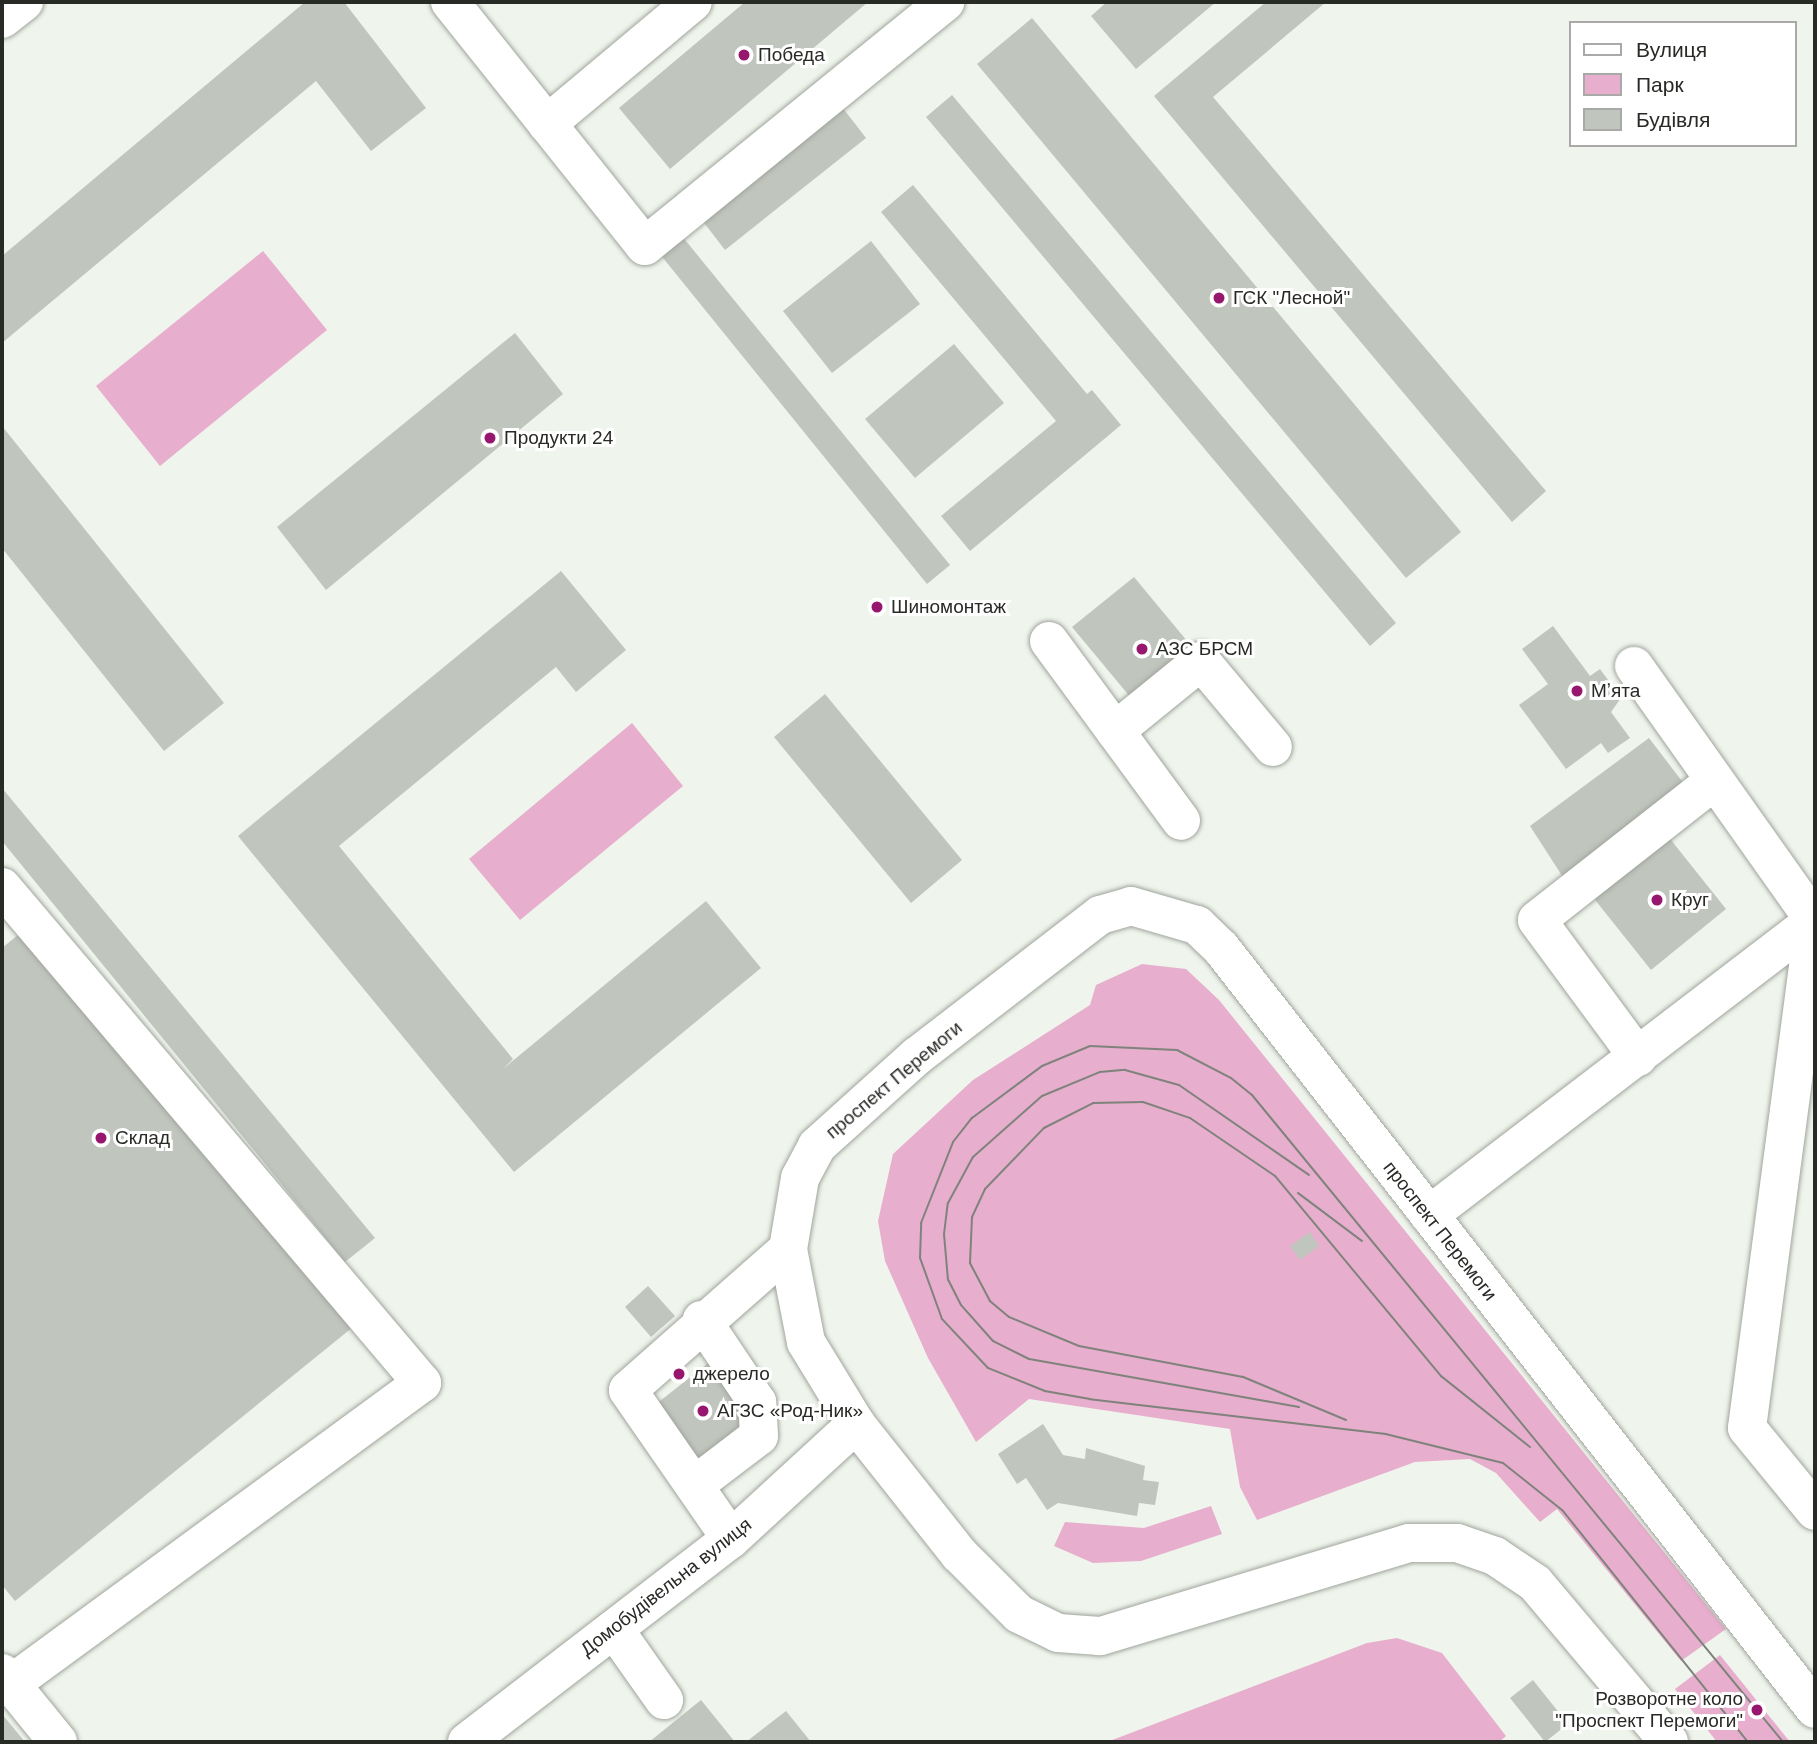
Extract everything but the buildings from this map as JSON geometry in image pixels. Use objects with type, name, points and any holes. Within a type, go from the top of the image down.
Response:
[{"type":"main road","points":[[2,19],[24,2]]},
{"type":"main road","points":[[450,2],[645,246],[944,2]]},
{"type":"main road","points":[[547,124],[693,2]]},
{"type":"main road","points":[[1049,641],[1181,821]]},
{"type":"main road","points":[[1115,731],[1201,661],[1273,747]]},
{"type":"main road","points":[[1634,666],[1815,921],[1747,1428],[1815,1511]]},
{"type":"main road","points":[[1638,1057],[1537,920],[1714,781]]},
{"type":"main road","points":[[2,887],[422,1383],[6,1679],[58,1742]]},
{"type":"main road","name":"проспект Перемоги","points":[[1669,1742],[1535,1583],[1494,1556],[1457,1543],[1409,1544],[1135,1629],[1100,1636],[1058,1633],[998,1596],[856,1423],[806,1342],[788,1250],[800,1178],[817,1146],[841,1121],[1100,915],[1131,906],[1197,925],[1222,948],[1815,1709]]},
{"type":"main road","points":[[1429,1215],[1815,921]]},
{"type":"main road","points":[[731,1539],[696,1484],[628,1390],[702,1320],[788,1250]]},
{"type":"main road","points":[[696,1484],[759,1436],[757,1402],[702,1320]]},
{"type":"main road","name":"Домобудівельна вулиця","points":[[467,1742],[731,1539],[856,1423]]},
{"type":"main road","points":[[614,1629],[664,1700]]},
{"type":"green space","points":[[263,251],[327,330],[160,466],[96,386]]},
{"type":"green space","points":[[632,723],[683,786],[520,920],[469,859]]},
{"type":"green space","points":[[1142,964],[1186,969],[1219,1000],[1726,1629],[1681,1661],[1557,1509],[1540,1522],[1496,1473],[1470,1459],[1415,1462],[1257,1520],[1240,1487],[1230,1429],[1029,1399],[976,1442],[928,1358],[885,1261],[878,1221],[893,1154],[973,1080],[1090,1005],[1096,985]]},
{"type":"green space","points":[[1211,1506],[1222,1534],[1141,1561],[1093,1563],[1054,1546],[1065,1522],[1144,1528]]},
{"type":"green space","points":[[1397,1638],[1442,1653],[1506,1736],[1499,1742],[1107,1742],[1367,1643]]},
{"type":"green space","points":[[1720,1655],[1790,1742],[1717,1742],[1675,1689]]},
{"type":"tram line","points":[[1748,1742],[1562,1510],[1503,1463],[1386,1434],[1090,1399],[1045,1391],[988,1368],[942,1319],[920,1258],[921,1223],[953,1142],[972,1118],[1042,1066],[1090,1046],[1177,1050],[1231,1078],[1252,1095],[1783,1742]]},
{"type":"tram line","points":[[1299,1407],[1029,1359],[993,1341],[961,1305],[948,1280],[944,1234],[948,1203],[973,1157],[1042,1096],[1100,1072],[1125,1070],[1179,1085],[1309,1175]]},
{"type":"tram line","points":[[1346,1420],[1243,1377],[1079,1346],[1009,1317],[990,1301],[970,1263],[972,1217],[985,1189],[1044,1128],[1093,1103],[1143,1102],[1190,1118],[1275,1176],[1441,1376],[1530,1447]]},
{"type":"tram line","points":[[1298,1193],[1362,1241]]},
{"type":"place","name":"Победа","points":[[744,55]]},
{"type":"place","name":"ГСК \"Лесной\"","points":[[1219,298]]},
{"type":"place","name":"Продукти 24","points":[[490,438]]},
{"type":"place","name":"Шиномонтаж","points":[[877,607]]},
{"type":"place","name":"АЗС БРСМ","points":[[1142,649]]},
{"type":"place","name":"Мʼята","points":[[1577,691]]},
{"type":"place","name":"Круг","points":[[1657,900]]},
{"type":"place","name":"Склад","points":[[101,1138]]},
{"type":"place","name":"джерело","points":[[679,1374]]},
{"type":"place","name":"АГЗС «Род-Ник»","points":[[703,1411]]},
{"type":"place","name":"Розворотне коло \"Проспект Перемоги\"","points":[[1757,1710]]}]
